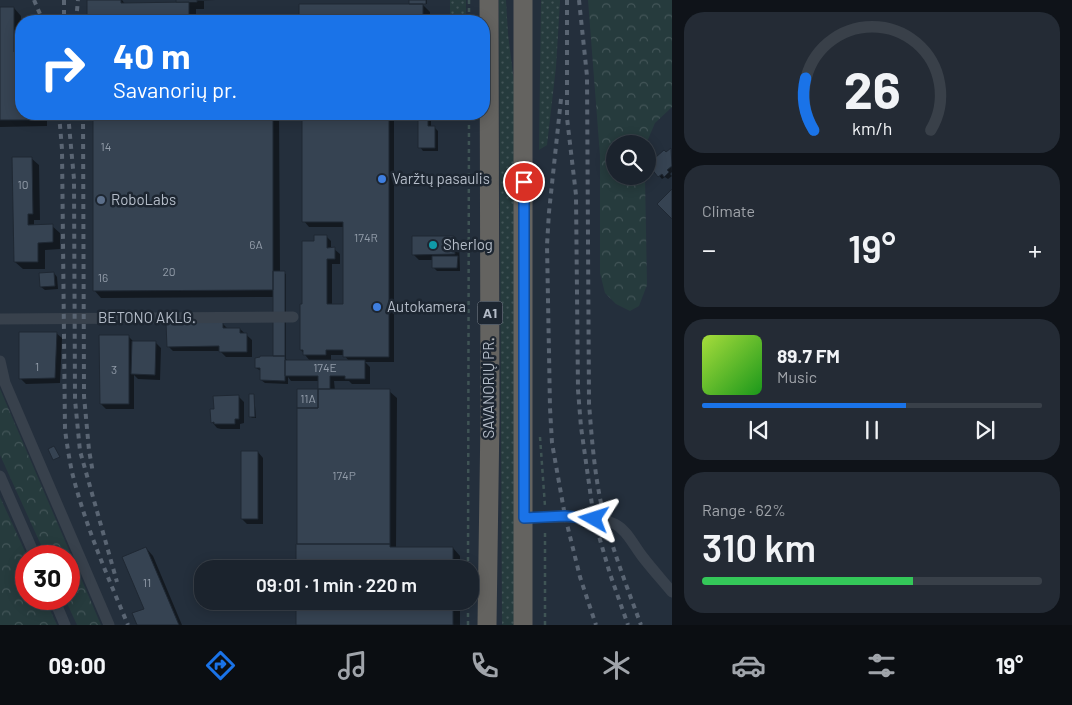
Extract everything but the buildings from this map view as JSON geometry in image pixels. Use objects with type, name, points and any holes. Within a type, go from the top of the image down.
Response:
[{"type":"highway","name":"SAVANORIŲ PR.","points":[[489,0],[489,15]]},
{"type":"highway","name":"A1","points":[[523,0],[524,625]]},
{"type":"highway","name":"SAVANORIŲ PR.","points":[[487,625],[490,417],[489,120]]},
{"type":"street","name":"BETONO AKLG.","points":[[0,319],[293,317]]},
{"type":"street","points":[[0,361],[5,383],[109,625]]},
{"type":"street","points":[[0,476],[30,545]]},
{"type":"street","points":[[524,518],[565,516],[605,520],[616,524],[626,533],[641,555],[672,592]]},
{"type":"street","points":[[59,610],[65,625]]},
{"type":"path","points":[[469,0],[469,15]]},
{"type":"path","points":[[468,560],[469,120]]},
{"type":"path","points":[[544,625],[545,518]]},
{"type":"path","points":[[468,610],[468,625]]},
{"type":"green space","points":[[450,0],[466,0],[466,15],[450,15]]},
{"type":"green space","points":[[499,0],[506,0],[514,82],[516,625],[502,625]]},
{"type":"green space","points":[[541,0],[560,0],[560,2],[556,67],[547,145],[539,150]]},
{"type":"green space","points":[[588,0],[672,0],[672,107],[655,123],[650,135],[606,135],[606,185],[645,185],[647,285],[639,306],[630,311],[616,304],[605,293],[600,273],[600,156]]},
{"type":"green space","points":[[0,389],[67,545],[41,545],[0,455]]},
{"type":"green space","points":[[0,497],[22,545],[15,545],[15,610],[50,610],[57,625],[0,625]]},
{"type":"green space","points":[[80,576],[101,625],[77,625],[70,610],[80,610]]},
{"type":"railway","points":[[34,0],[40,15]]},
{"type":"railway","points":[[64,0],[64,15]]},
{"type":"railway","points":[[77,15],[78,0]]},
{"type":"railway","points":[[567,0],[567,118],[576,195],[578,390],[581,427],[594,519],[610,574],[628,625]]},
{"type":"railway","points":[[579,0],[587,76],[589,403],[593,447],[596,477],[605,520],[617,560],[641,625]]},
{"type":"railway","points":[[561,99],[547,245],[552,443],[565,516],[580,577],[596,625]]},
{"type":"railway","points":[[60,120],[62,149],[65,430],[72,472],[83,511],[128,625]]},
{"type":"railway","points":[[69,120],[74,179],[75,400],[80,451],[117,582]]},
{"type":"railway","points":[[83,120],[84,396],[93,473]]},
{"type":"place","name":"Varžtų pasaulis","points":[[382,179]]},
{"type":"place","name":"RoboLabs","points":[[101,200]]},
{"type":"place","name":"Sherlog","points":[[433,245]]},
{"type":"place","name":"Autokamera","points":[[377,307]]},
{"type":"route","points":[[524,182],[524,518],[565,516],[594,519]]}]
